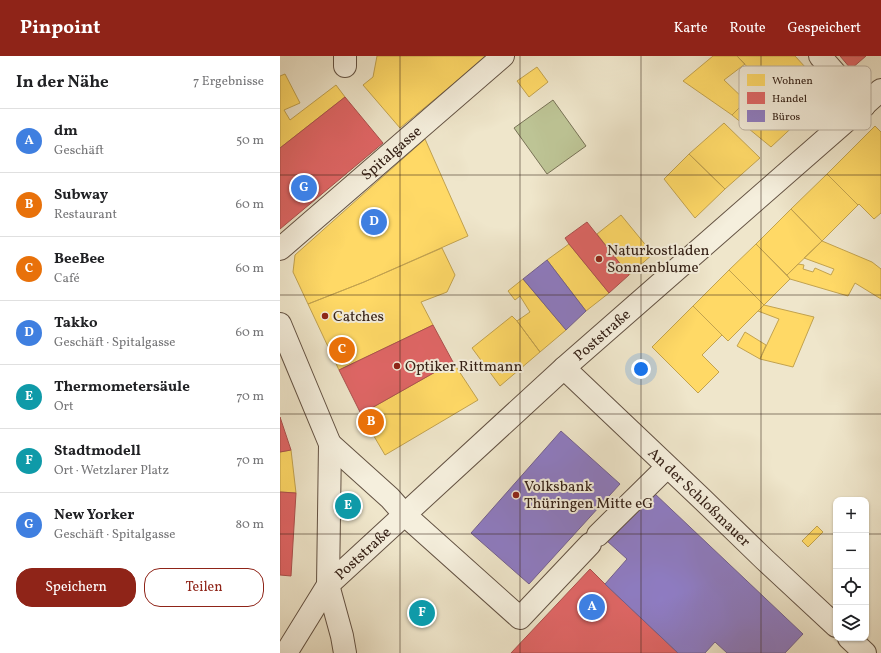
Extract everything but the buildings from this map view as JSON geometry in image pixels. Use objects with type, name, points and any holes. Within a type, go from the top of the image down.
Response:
[{"type":"street","name":"Spitalgasse","points":[[280,249],[503,56]]},
{"type":"street","points":[[820,56],[829,66]]},
{"type":"street","name":"Poststraße","points":[[871,99],[881,90]]},
{"type":"street","name":"Poststraße","points":[[286,653],[328,585],[564,368],[837,130]]},
{"type":"street","points":[[280,324],[330,444],[328,585],[342,636],[345,653]]},
{"type":"street","name":"An der Schloßmauer","points":[[564,368],[833,623]]},
{"type":"street","points":[[330,444],[520,618],[594,539],[668,467]]},
{"type":"street","points":[[852,641],[866,653]]},
{"type":"green space","points":[[553,100],[586,146],[547,174],[514,128]]},
{"type":"place","name":"New Yorker","points":[[304,188]]},
{"type":"place","name":"Takko","points":[[374,222]]},
{"type":"place","name":"Naturkostladen Sonnenblume","points":[[599,259]]},
{"type":"place","name":"Catches","points":[[325,316]]},
{"type":"place","name":"BeeBee","points":[[342,350]]},
{"type":"place","name":"Optiker Rittmann","points":[[397,366]]},
{"type":"place","name":"Subway","points":[[371,422]]},
{"type":"place","name":"Volksbank Thüringen Mitte eG","points":[[516,495]]},
{"type":"place","name":"Thermometersäule","points":[[348,506]]},
{"type":"place","name":"dm","points":[[592,607]]},
{"type":"place","name":"Stadtmodell","points":[[422,613]]}]
